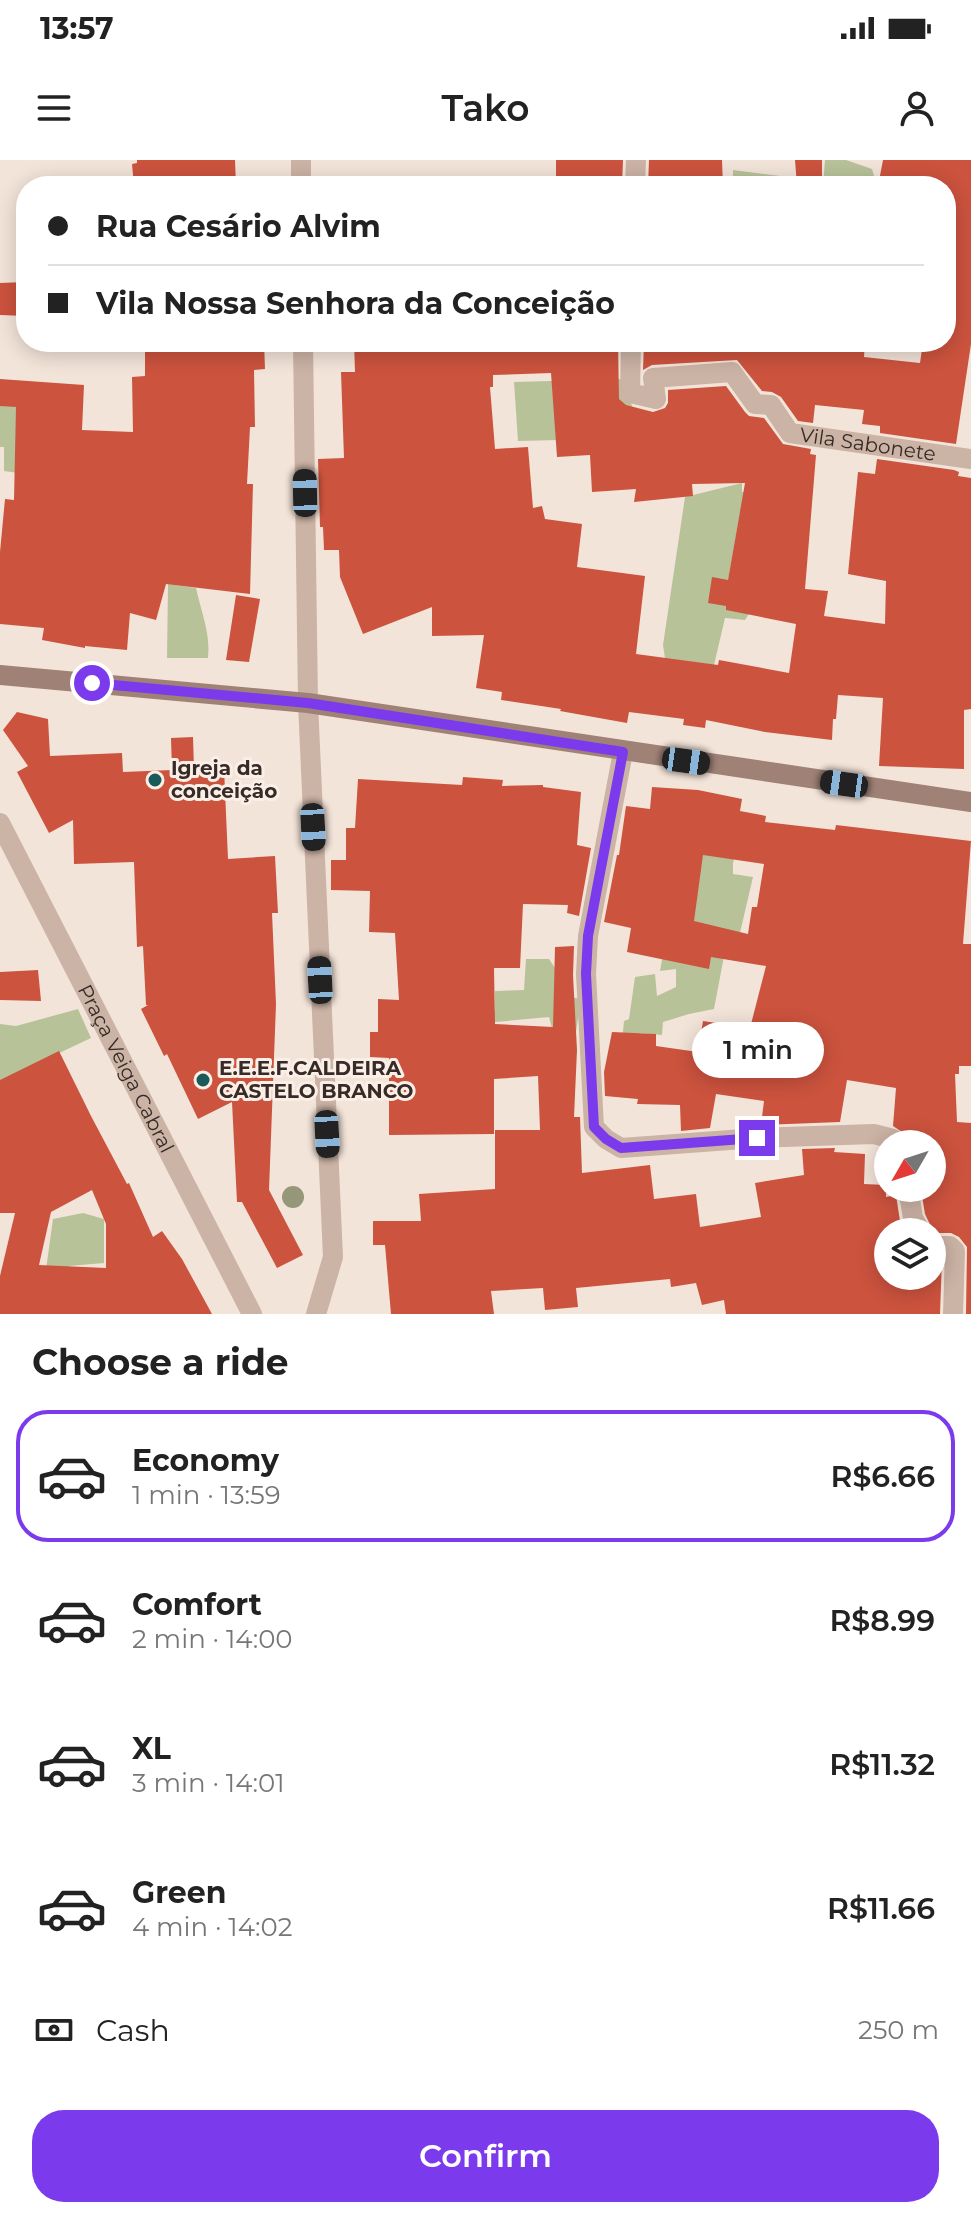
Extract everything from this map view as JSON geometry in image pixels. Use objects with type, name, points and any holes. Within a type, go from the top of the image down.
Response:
[{"type":"street","points":[[303,352],[308,703],[333,1257],[316,1314]]},
{"type":"street","name":"Vila Sabonete","points":[[631,352],[630,393],[656,399],[653,378],[732,372],[755,404],[771,405],[790,433],[971,459]]},
{"type":"street","points":[[0,675],[308,703],[971,802]]},
{"type":"street","points":[[623,752],[588,936],[586,974],[594,1127],[621,1148],[757,1138],[874,1134]]},
{"type":"street","name":"Praça Veiga Cabral","points":[[0,823],[252,1314]]},
{"type":"street","points":[[946,1246],[955,1251],[953,1314]]},
{"type":"green space","points":[[825,160],[846,160],[872,169],[874,176],[824,176]]},
{"type":"green space","points":[[733,170],[780,176],[733,176]]},
{"type":"green space","points":[[623,379],[643,438],[518,441],[514,382]]},
{"type":"green space","points":[[67,403],[18,473],[4,471],[4,447],[0,447],[0,404]]},
{"type":"green space","points":[[742,483],[742,492],[762,491],[740,513],[726,592],[758,600],[745,620],[725,618],[714,665],[666,665],[663,645],[685,497]]},
{"type":"green space","points":[[168,584],[196,588],[207,632],[208,658],[167,658]]},
{"type":"green space","points":[[708,825],[742,829],[733,874],[753,877],[736,950],[725,951],[714,1009],[663,1022],[662,1035],[640,1033],[636,1043],[622,1042],[635,977],[655,974],[657,996],[676,987],[676,969],[660,971],[665,943],[700,870]]},
{"type":"green space","points":[[526,959],[549,959],[555,968],[554,994],[581,999],[576,1032],[552,1028],[549,1017],[485,1023],[480,1011],[495,1011],[495,991],[524,990]]},
{"type":"green space","points":[[78,1009],[91,1038],[0,1081],[0,1024],[16,1026]]},
{"type":"green space","points":[[83,1213],[104,1219],[104,1263],[69,1266],[69,1288],[43,1291],[53,1219]]},
{"type":"building","points":[[137,160],[235,160],[236,176],[133,176],[132,164]]},
{"type":"building","points":[[556,160],[623,160],[622,176],[556,176]]},
{"type":"building","points":[[649,160],[722,160],[723,176],[648,176]]},
{"type":"building","points":[[795,160],[822,160],[822,176],[796,176]]},
{"type":"building","points":[[883,160],[971,160],[971,344],[956,444],[880,433],[880,426],[862,424],[864,410],[815,405],[813,423],[798,421],[781,397],[762,391],[737,360],[652,365],[643,370],[644,352],[864,352],[864,357],[920,363],[922,352],[956,352],[956,176],[880,176]]},
{"type":"building","points":[[16,282],[16,316],[0,315],[0,283]]},
{"type":"building","points":[[145,352],[264,352],[265,369],[254,370],[255,427],[250,427],[247,484],[253,484],[250,594],[166,584],[156,620],[130,613],[127,650],[85,648],[42,640],[44,628],[0,624],[0,552],[5,499],[14,500],[16,407],[0,406],[0,379],[84,385],[82,430],[133,432],[132,377],[145,376]]},
{"type":"building","points":[[354,352],[618,352],[619,399],[626,405],[653,412],[665,408],[668,390],[726,386],[749,416],[764,418],[783,444],[811,449],[810,454],[816,455],[805,589],[828,591],[824,616],[885,624],[886,581],[848,574],[858,472],[875,474],[877,459],[954,470],[959,472],[958,476],[971,478],[971,709],[964,710],[964,769],[879,766],[883,698],[838,695],[832,740],[765,732],[706,720],[705,728],[683,725],[684,719],[629,712],[627,723],[501,700],[502,692],[476,688],[484,635],[432,636],[432,607],[363,634],[340,577],[339,550],[324,550],[323,527],[320,527],[318,459],[344,458],[341,372],[355,372]],"holes":[[[551,373],[557,457],[590,455],[592,492],[636,489],[634,502],[693,496],[692,484],[745,483],[728,580],[712,577],[708,603],[726,606],[726,610],[796,624],[789,673],[719,660],[718,665],[636,654],[645,576],[577,567],[582,524],[545,519],[542,506],[533,508],[528,447],[495,449],[490,387],[493,387],[493,375]]]},
{"type":"building","points":[[236,595],[260,599],[249,662],[226,660]]},
{"type":"building","points":[[17,712],[48,719],[50,756],[122,753],[123,772],[172,770],[171,738],[193,737],[194,769],[224,768],[228,859],[275,856],[278,913],[272,913],[276,1004],[269,1190],[303,1255],[277,1268],[242,1202],[237,1202],[232,1102],[198,1119],[141,1009],[148,1005],[143,946],[137,947],[134,862],[74,864],[73,820],[49,833],[17,772],[28,766],[3,730]]},
{"type":"building","points":[[463,777],[503,780],[502,786],[543,785],[581,792],[577,845],[591,848],[579,916],[567,913],[568,905],[523,904],[520,968],[494,968],[495,1024],[553,1027],[555,947],[574,946],[577,1050],[574,1117],[580,1117],[582,1173],[650,1165],[654,1199],[696,1194],[700,1227],[761,1217],[755,1183],[804,1175],[802,1149],[835,1148],[834,1152],[865,1154],[864,1184],[874,1184],[874,1202],[897,1202],[900,1218],[874,1218],[874,1290],[941,1290],[940,1314],[726,1314],[724,1300],[702,1305],[696,1283],[671,1287],[670,1279],[576,1288],[578,1307],[545,1310],[543,1288],[491,1291],[494,1314],[391,1314],[385,1245],[373,1245],[373,1221],[421,1221],[419,1194],[495,1189],[495,1130],[540,1130],[538,1076],[494,1079],[494,1134],[389,1135],[389,1058],[370,1057],[370,1032],[378,1032],[378,999],[399,1000],[395,933],[369,932],[370,891],[331,890],[331,860],[346,860],[346,828],[355,828],[358,779],[462,785]]},
{"type":"building","points":[[652,787],[698,790],[742,799],[740,811],[766,816],[765,822],[835,830],[836,825],[971,841],[963,944],[971,944],[971,1066],[959,1066],[959,1074],[955,1074],[957,1122],[971,1123],[971,1314],[966,1314],[967,1247],[959,1237],[946,1233],[946,1218],[927,1218],[923,1202],[946,1202],[946,1130],[899,1130],[893,1126],[896,1088],[847,1080],[840,1122],[761,1125],[764,1101],[716,1094],[710,1128],[681,1131],[680,1105],[637,1104],[638,1099],[605,1096],[604,1072],[612,1032],[656,1034],[656,1046],[698,1052],[703,1021],[750,1028],[766,966],[711,957],[709,969],[627,952],[631,928],[604,922],[626,806],[650,809]],"holes":[[[703,855],[764,864],[757,907],[752,907],[748,934],[694,921]]]},
{"type":"building","points":[[38,970],[41,1001],[0,1000],[0,972]]},
{"type":"building","points":[[59,1051],[129,1183],[153,1237],[162,1231],[182,1259],[212,1314],[0,1314],[0,1276],[15,1213],[0,1213],[0,1080]],"holes":[[[92,1190],[106,1224],[106,1268],[39,1265],[51,1212]]]},
{"type":"place","name":"Igreja da conceição","points":[[155,780]]},
{"type":"place","name":"E.E.E.F.CALDEIRA CASTELO BRANCO","points":[[203,1080]]},
{"type":"route","points":[[92,683],[308,703],[623,752],[588,936],[586,974],[594,1127],[621,1148],[757,1138]]}]
